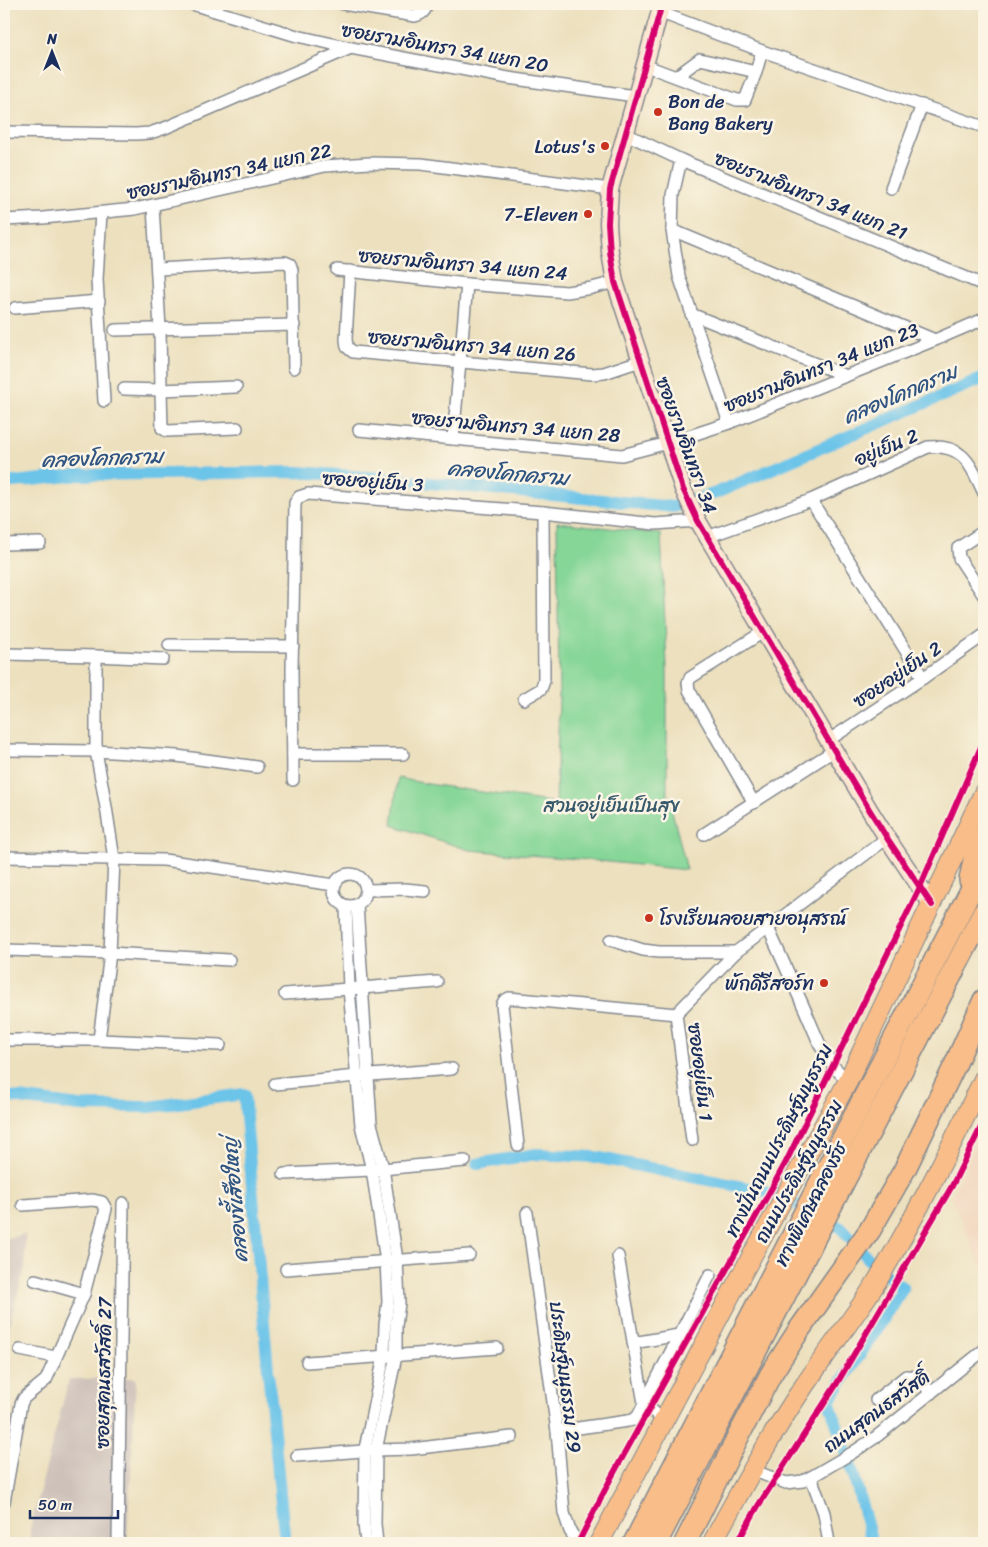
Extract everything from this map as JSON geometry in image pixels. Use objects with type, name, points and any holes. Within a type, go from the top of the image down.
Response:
[{"type":"highway","points":[[967,898],[975,855],[984,837]]},
{"type":"highway","name":"ทางพิเศษฉลองรัช","points":[[634,1543],[984,865]]},
{"type":"highway","name":"ทางพิเศษฉลองรัช","points":[[656,1543],[984,912]]},
{"type":"highway","points":[[685,1543],[771,1374],[799,1330],[859,1246],[905,1169],[984,1000]]},
{"type":"main road","name":"ถนนประดิษฐ์มนูธรรม","points":[[599,1543],[848,1081],[984,792]]},
{"type":"main road","points":[[712,1543],[752,1470],[804,1386],[883,1271],[951,1146],[984,1078]]},
{"type":"street","name":"ซอยรามอินทรา 34 แยก 20","points":[[192,4],[297,36],[351,48],[508,78],[636,96]]},
{"type":"street","points":[[346,4],[415,16],[422,14],[426,10],[427,4]]},
{"type":"street","points":[[660,8],[762,51],[984,127]]},
{"type":"street","name":"ซอยรามอินทรา 34","points":[[660,8],[610,189],[608,223],[614,282],[683,489],[696,516],[886,838],[932,904]]},
{"type":"street","points":[[4,132],[150,133],[351,48]]},
{"type":"street","points":[[644,65],[737,100],[745,100],[762,51]]},
{"type":"street","points":[[677,76],[700,59],[756,72]]},
{"type":"street","points":[[891,188],[922,105]]},
{"type":"street","name":"ซอยรามอินทรา 34 แยก 21","points":[[626,134],[681,160],[984,285]]},
{"type":"street","points":[[681,160],[673,195],[672,230],[680,276],[691,314],[729,422]]},
{"type":"street","name":"ซอยรามอินทรา 34 แยก 22","points":[[4,220],[135,210],[325,166],[370,163],[421,164],[610,189]]},
{"type":"street","points":[[153,206],[158,269],[162,428],[166,431],[237,428]]},
{"type":"street","points":[[100,212],[97,279],[104,402]]},
{"type":"street","points":[[672,230],[935,340]]},
{"type":"street","points":[[158,269],[285,262],[290,264],[292,270],[294,368]]},
{"type":"street","name":"ซอยรามอินทรา 34 แยก 24","points":[[337,270],[467,284],[567,292],[614,282]]},
{"type":"street","name":"ซอยรามอินทรา 34 แยก 26","points":[[350,271],[346,338],[347,347],[353,352],[592,374],[604,373],[640,361]]},
{"type":"street","points":[[453,439],[467,284]]},
{"type":"street","points":[[15,308],[99,301]]},
{"type":"street","points":[[691,314],[846,376]]},
{"type":"street","name":"ซอยรามอินทรา 34 แยก 23","points":[[668,443],[729,422],[984,319]]},
{"type":"street","points":[[115,330],[294,325]]},
{"type":"street","points":[[124,389],[160,390],[236,387]]},
{"type":"street","name":"ซอยรามอินทรา 34 แยก 28","points":[[360,430],[622,455],[668,443]]},
{"type":"street","name":"อยู่เย็น 2","points":[[707,536],[811,500],[920,450],[935,446],[949,448],[960,454],[970,466],[984,493]]},
{"type":"street","name":"ซอยอยู่เย็น 3","points":[[293,780],[292,670],[295,503],[299,497],[308,494],[543,512],[656,524],[696,516]]},
{"type":"street","points":[[811,500],[923,678]]},
{"type":"street","points":[[524,699],[540,689],[544,681],[543,512]]},
{"type":"street","points":[[984,531],[958,548],[959,558],[984,596]]},
{"type":"street","points":[[4,544],[40,543]]},
{"type":"street","points":[[754,803],[689,690],[688,683],[690,678],[764,632]]},
{"type":"street","name":"ซอยอยู่เย็น 2","points":[[704,834],[754,803],[984,635]]},
{"type":"street","points":[[169,646],[293,646]]},
{"type":"street","points":[[4,654],[163,659]]},
{"type":"street","points":[[96,656],[96,751],[114,859],[110,953],[99,1040]]},
{"type":"street","points":[[4,750],[96,751],[177,756],[257,767]]},
{"type":"street","points":[[293,754],[404,754]]},
{"type":"street","name":"ซอยอยู่เย็น 1","points":[[692,1140],[676,1014],[736,952],[886,838]]},
{"type":"street","points":[[4,858],[164,860],[334,885]]},
{"type":"street","points":[[345,874],[353,874],[360,877],[365,883],[367,890],[364,899],[351,906],[338,902],[333,890],[334,885],[338,878],[345,874]]},
{"type":"street","points":[[367,890],[405,889],[425,891]]},
{"type":"street","points":[[351,906],[363,988],[362,1076]]},
{"type":"street","points":[[351,906],[349,989],[399,1303],[396,1326],[396,1356],[370,1451],[377,1543]]},
{"type":"street","points":[[768,928],[820,1045],[834,1066],[848,1081]]},
{"type":"street","points":[[611,940],[643,950],[660,952],[736,952]]},
{"type":"street","points":[[4,950],[110,953],[229,960]]},
{"type":"street","points":[[284,994],[436,982]]},
{"type":"street","points":[[518,1145],[502,1005],[504,1001],[509,998],[676,1014]]},
{"type":"street","points":[[4,1040],[99,1040],[220,1045]]},
{"type":"street","points":[[275,1084],[452,1069]]},
{"type":"street","points":[[284,1174],[465,1162]]},
{"type":"street","points":[[4,1502],[21,1404],[24,1398],[46,1380],[84,1294],[106,1209],[102,1202],[93,1200],[23,1204]]},
{"type":"street","name":"ซอยสุคนธสวัสดิ์ 27","points":[[118,1543],[123,1203]]},
{"type":"street","name":"ประดิษฐ์มนูธรรม 29","points":[[528,1213],[556,1431],[564,1513],[570,1531],[578,1543]]},
{"type":"street","points":[[286,1270],[469,1255]]},
{"type":"street","points":[[618,1256],[644,1403],[664,1421]]},
{"type":"street","points":[[366,1543],[364,1524],[370,1451],[384,1356],[391,1261]]},
{"type":"street","points":[[556,1431],[633,1420],[638,1416],[678,1334],[710,1275]]},
{"type":"street","points":[[35,1280],[84,1294]]},
{"type":"street","points":[[633,1343],[678,1334]]},
{"type":"street","points":[[307,1362],[497,1348]]},
{"type":"street","points":[[20,1350],[55,1357]]},
{"type":"street","name":"ถนนสุคนธสวัสดิ์","points":[[752,1470],[786,1483],[803,1481],[811,1477],[847,1456],[905,1415],[984,1350]]},
{"type":"street","points":[[876,1400],[906,1376],[918,1378],[930,1393]]},
{"type":"street","points":[[297,1456],[411,1449],[512,1437]]},
{"type":"street","points":[[811,1477],[824,1514],[829,1543]]},
{"type":"shaded area","points":[[984,1127],[984,1272],[951,1197]]},
{"type":"shaded area","points":[[25,1234],[25,1267],[4,1344],[4,1239]]},
{"type":"shaded area","points":[[136,1378],[127,1543],[30,1543],[30,1529],[69,1379]]},
{"type":"green space","name":"สวนอยู่เย็นเป็นสุข","points":[[557,522],[661,534],[667,667],[667,791],[687,870],[469,850],[392,825],[398,778],[556,803],[559,698]]},
{"type":"waterway","name":"คลองโคกคราม","points":[[4,483],[79,475],[298,472],[381,478],[673,507],[716,493],[984,378]]},
{"type":"waterway","name":"คลองขี้เสือใหญ่","points":[[4,1096],[79,1106],[149,1107],[244,1094],[285,1543]]},
{"type":"waterway","points":[[477,1164],[536,1154],[595,1157],[777,1194],[841,1228],[875,1266],[903,1288],[829,1401],[854,1476],[872,1543]]},
{"type":"cycle path","points":[[662,4],[610,189],[608,223],[615,282],[683,489],[698,521],[869,809],[932,905]]},
{"type":"cycle path","name":"ทางปั่นถนนประดิษฐ์มนูธรรม","points":[[578,1543],[611,1478],[785,1164],[920,887],[984,740]]},
{"type":"cycle path","points":[[737,1543],[758,1506],[836,1385],[952,1186],[984,1121]]},
{"type":"place","name":"Bon de Bang Bakery","points":[[658,112]]},
{"type":"place","name":"Lotus's","points":[[605,146]]},
{"type":"place","name":"7-Eleven","points":[[588,214]]},
{"type":"place","name":"โรงเรียนลอยสายอนุสรณ์","points":[[649,918]]},
{"type":"place","name":"พักดีรีสอร์ท","points":[[824,983]]}]
